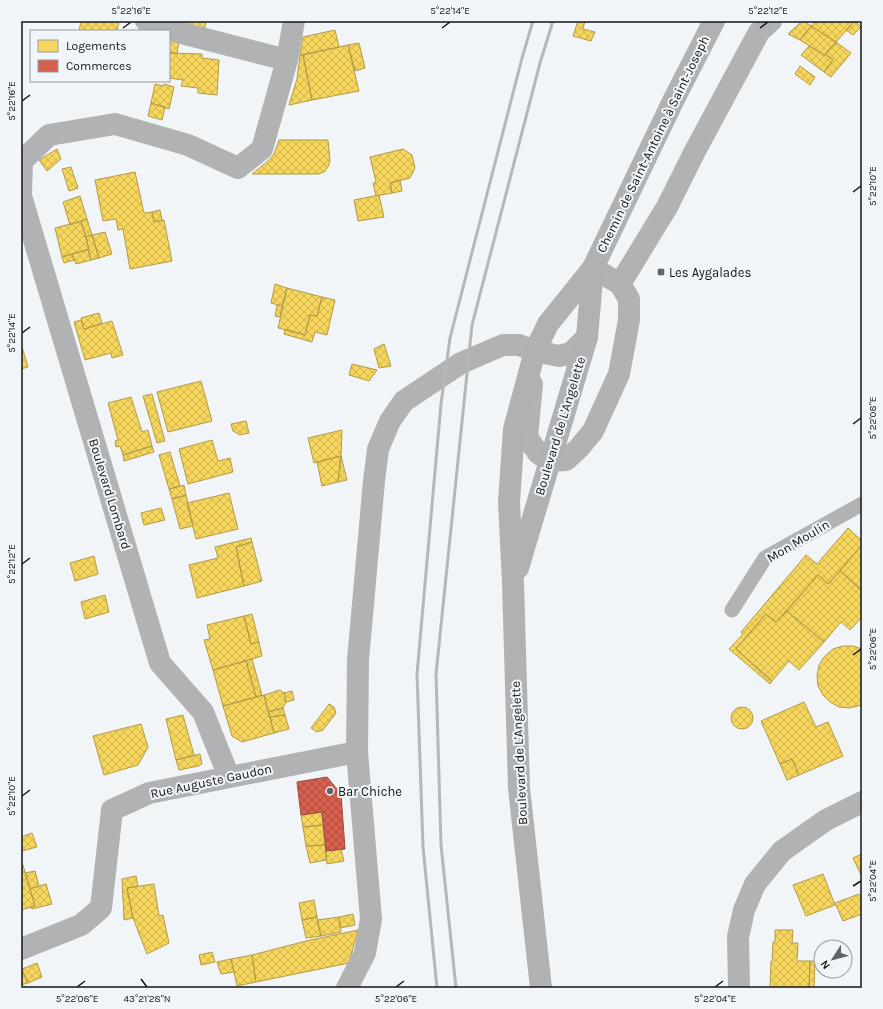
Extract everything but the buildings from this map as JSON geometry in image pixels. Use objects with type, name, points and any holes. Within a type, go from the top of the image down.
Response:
[{"type":"main road","name":"Chemin de Saint-Antoine à Saint-Joseph","points":[[535,351],[548,324],[593,268],[674,99],[714,21]]},
{"type":"main road","name":"Boulevard de L'Angelette","points":[[514,583],[587,337],[593,268]]},
{"type":"main road","name":"Boulevard de L'Angelette","points":[[535,351],[514,429],[509,502],[514,583],[519,788],[542,982]]},
{"type":"street","points":[[146,21],[170,30]]},
{"type":"street","name":"Boulevard Lombard","points":[[230,777],[203,712],[160,663],[21,195],[22,161],[49,135],[115,124],[188,145],[238,168],[262,149],[287,60],[294,21]]},
{"type":"street","points":[[535,351],[527,438],[538,453],[550,461],[566,460],[579,448],[593,431],[619,374],[629,320],[629,298],[620,284],[667,207],[695,151],[759,32],[771,21]]},
{"type":"street","points":[[170,30],[287,60]]},
{"type":"street","name":"Chemin de Saint-Antoine à Saint-Joseph","points":[[593,268],[620,284]]},
{"type":"street","points":[[347,988],[366,953],[371,919],[358,752],[358,660],[378,449],[390,421],[404,401],[461,363],[503,345],[519,345],[535,351],[559,356],[571,353],[587,337]]},
{"type":"street","name":"Rue Auguste Gaudon","points":[[21,949],[81,925],[101,908],[112,810],[150,793],[358,752]]},
{"type":"street","points":[[739,988],[738,937],[744,910],[755,884],[782,851],[826,820],[862,802]]},
{"type":"lane","name":"Mon Moulin","points":[[732,610],[765,558],[862,504]]},
{"type":"railway","points":[[437,988],[423,847],[417,674],[441,404],[450,338],[522,58],[533,21]]},
{"type":"railway","points":[[456,988],[441,845],[436,674],[472,325],[540,63],[553,21]]},
{"type":"place","name":"Les Aygalades","points":[[661,272]]},
{"type":"place","name":"Bar Chiche","points":[[330,791]]}]
